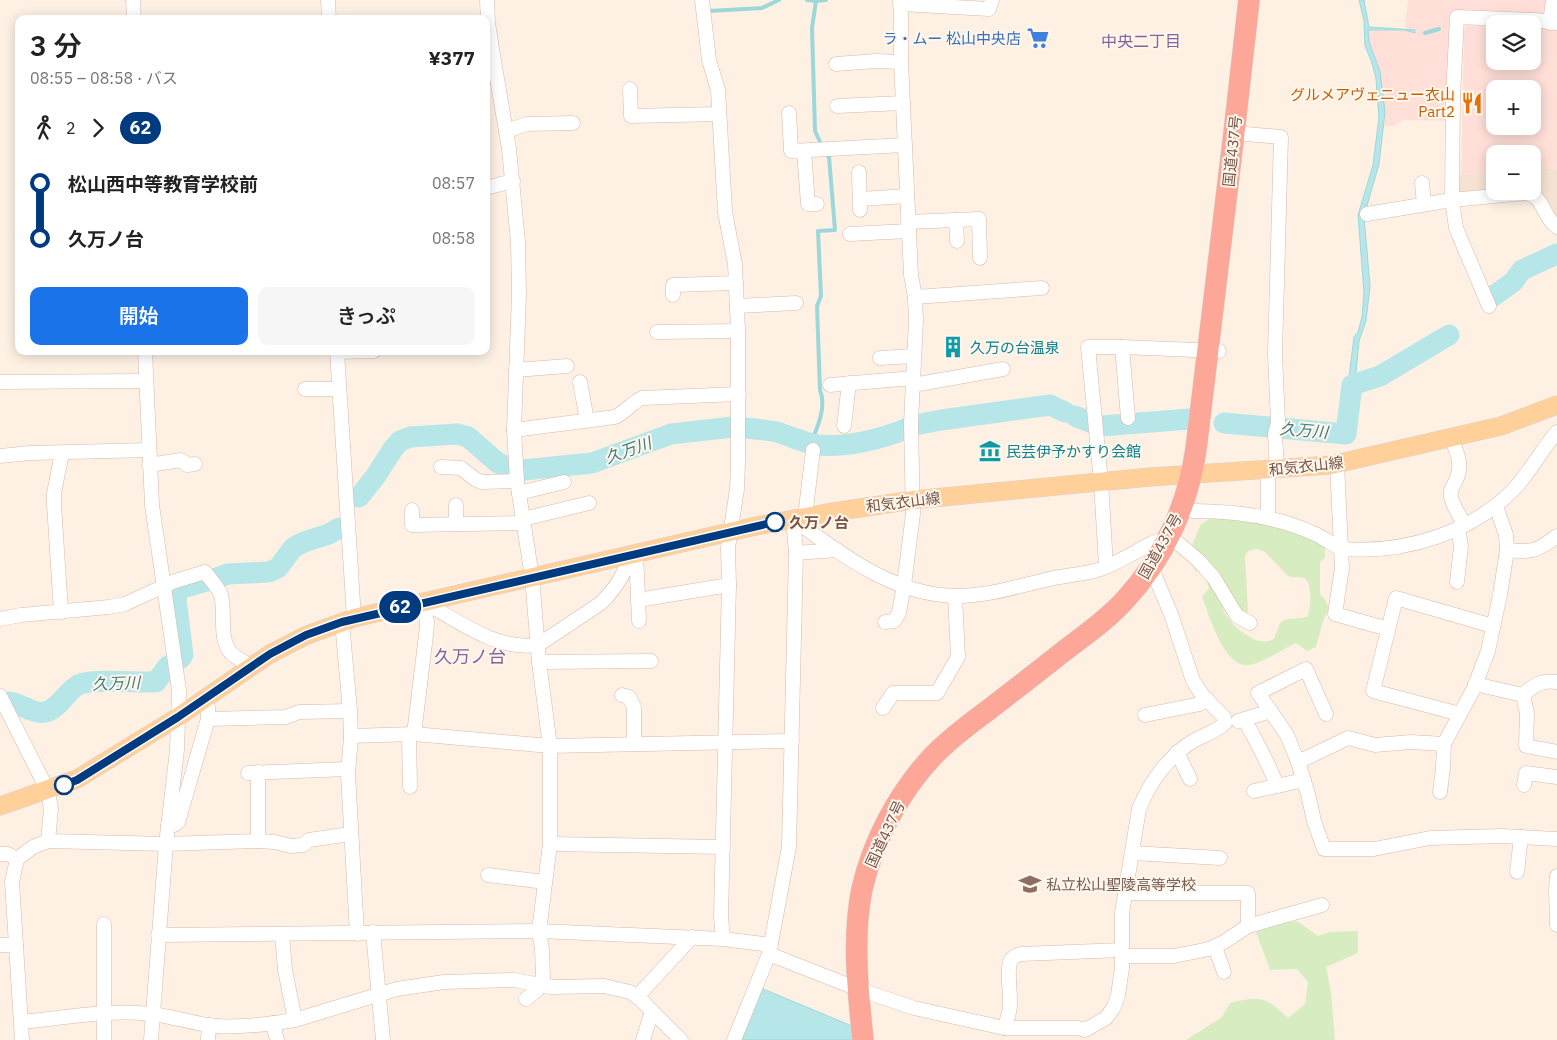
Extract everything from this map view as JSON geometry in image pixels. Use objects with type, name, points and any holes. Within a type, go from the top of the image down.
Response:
[{"type":"highway","name":"国道437号","points":[[1240,134],[1248,0]]},
{"type":"highway","name":"国道437号","points":[[873,1040],[863,990],[857,936],[862,889],[877,843],[893,810],[909,784],[933,757],[964,728],[1112,613],[1154,574],[1193,511],[1240,134],[1259,0]]},
{"type":"highway","name":"国道437号","points":[[1172,543],[1185,500],[1198,475]]},
{"type":"highway","name":"国道437号","points":[[863,990],[863,1040]]},
{"type":"main road","name":"和気衣山線","points":[[0,806],[77,780],[178,717],[270,654],[306,635],[348,620],[632,554],[799,518],[913,500],[1101,482],[1337,464],[1500,426],[1557,405]]},
{"type":"street","points":[[133,0],[134,15]]},
{"type":"street","points":[[328,0],[329,15]]},
{"type":"street","points":[[488,0],[488,15]]},
{"type":"street","points":[[702,0],[710,60],[718,90],[725,212],[735,264],[738,331],[737,480],[728,548],[729,585],[721,917],[724,938]]},
{"type":"street","points":[[885,622],[894,621],[899,613],[904,585],[913,500],[911,434],[916,321],[915,297],[911,275],[907,196],[900,2],[989,8],[992,0]]},
{"type":"street","points":[[1490,306],[1456,228],[1452,200],[1457,17],[1535,20],[1554,23],[1553,0]]},
{"type":"street","points":[[836,64],[876,61],[901,62]]},
{"type":"street","points":[[490,62],[506,131],[518,242],[519,294],[514,430],[518,487],[532,577],[539,662],[550,746],[550,844],[539,931],[543,977],[533,995],[526,999]]},
{"type":"street","points":[[630,89],[631,116],[719,114]]},
{"type":"street","points":[[837,106],[903,103]]},
{"type":"street","points":[[789,113],[784,131],[791,151],[905,145]]},
{"type":"street","points":[[506,131],[527,124],[566,127]]},
{"type":"street","points":[[1240,134],[1281,137],[1275,354],[1276,428],[1268,518]]},
{"type":"street","points":[[804,151],[808,204],[817,204]]},
{"type":"street","points":[[859,172],[860,204],[907,196]]},
{"type":"street","points":[[490,187],[512,181]]},
{"type":"street","points":[[1422,182],[1424,204]]},
{"type":"street","points":[[1367,214],[1452,200],[1529,193],[1537,198],[1550,220],[1557,227]]},
{"type":"street","points":[[850,234],[956,220],[979,219],[977,256]]},
{"type":"street","points":[[956,220],[957,241]]},
{"type":"street","points":[[673,295],[673,285],[736,283]]},
{"type":"street","points":[[915,297],[961,288],[1042,288]]},
{"type":"street","points":[[737,306],[796,304]]},
{"type":"street","points":[[665,328],[738,331]]},
{"type":"street","points":[[1122,347],[1121,403],[1128,418]]},
{"type":"street","points":[[1106,566],[1101,482],[1088,348],[1122,347],[1214,350]]},
{"type":"street","points":[[146,355],[152,505],[179,690],[177,750],[166,844],[151,1040]]},
{"type":"street","points":[[337,355],[348,620],[351,736],[348,768],[350,834],[357,934]]},
{"type":"street","points":[[880,358],[914,356]]},
{"type":"street","points":[[516,370],[567,366]]},
{"type":"street","points":[[830,384],[913,381],[1003,369]]},
{"type":"street","points":[[0,382],[146,381]]},
{"type":"street","points":[[580,382],[587,420]]},
{"type":"street","points":[[844,426],[849,383]]},
{"type":"street","points":[[305,389],[338,389]]},
{"type":"street","points":[[514,430],[615,416],[623,413],[642,398],[739,394]]},
{"type":"street","points":[[1193,511],[1223,511],[1268,518],[1316,534],[1342,549],[1392,548],[1435,537],[1461,527],[1496,506],[1517,486],[1545,445],[1557,432]]},
{"type":"street","points":[[1451,438],[1460,466],[1458,477],[1450,489],[1451,498],[1461,527],[1457,582]]},
{"type":"street","points":[[0,456],[62,452],[149,450]]},
{"type":"street","points":[[734,1040],[770,949],[789,847],[796,553],[799,518],[813,450]]},
{"type":"street","points":[[61,612],[54,504],[62,452]]},
{"type":"street","points":[[149,465],[181,460],[187,465],[195,464]]},
{"type":"street","points":[[1337,464],[1342,549],[1341,586],[1335,614],[1388,629]]},
{"type":"street","points":[[442,467],[461,468],[474,480],[481,482],[518,487],[564,482]]},
{"type":"street","points":[[412,510],[412,525],[456,524],[523,521],[589,503]]},
{"type":"street","points":[[456,505],[456,524]]},
{"type":"street","points":[[1440,792],[1444,744],[1475,684],[1488,651],[1493,626],[1507,550],[1506,534],[1496,506]]},
{"type":"street","points":[[799,518],[837,550],[878,576],[936,594],[956,596],[1002,590],[1099,569],[1152,543],[1158,541],[1172,543],[1199,561],[1214,578],[1237,616],[1250,623]]},
{"type":"street","points":[[1507,550],[1523,552],[1536,550],[1557,536]]},
{"type":"street","points":[[796,553],[837,550]]},
{"type":"street","points":[[632,554],[639,621]]},
{"type":"street","points":[[424,602],[494,640],[526,647],[538,645],[605,599],[618,584],[632,554]]},
{"type":"street","points":[[0,619],[125,604],[164,586],[205,572],[220,592],[224,607],[226,643],[231,653],[251,666]]},
{"type":"street","points":[[1154,574],[1171,614],[1193,681],[1224,717],[1225,723]]},
{"type":"street","points":[[638,600],[729,585]]},
{"type":"street","points":[[883,708],[893,693],[937,693],[958,657],[956,596]]},
{"type":"street","points":[[1460,714],[1373,691],[1396,598],[1493,626]]},
{"type":"street","points":[[410,787],[411,734],[427,624],[424,602]]},
{"type":"street","points":[[539,662],[651,660]]},
{"type":"street","points":[[1326,714],[1306,669],[1258,693],[1287,735],[1304,780],[1314,821],[1324,849],[1374,849],[1430,838],[1520,837],[1557,839]]},
{"type":"street","points":[[1475,684],[1523,695],[1541,682],[1557,682]]},
{"type":"street","points":[[622,695],[629,697],[634,707],[634,744]]},
{"type":"street","points":[[1523,695],[1527,714],[1526,746],[1557,752]]},
{"type":"street","points":[[0,696],[48,791],[51,809],[48,841]]},
{"type":"street","points":[[168,825],[178,822],[208,720],[208,707],[204,699]]},
{"type":"street","points":[[1145,715],[1200,704],[1207,699]]},
{"type":"street","points":[[208,720],[286,717],[299,712],[350,711]]},
{"type":"street","points":[[158,935],[539,931],[724,938],[770,949],[863,990],[914,1008],[1004,1028],[1078,1028],[1087,1035],[1106,1018],[1114,1007],[1122,968],[1122,913],[1139,809],[1144,796],[1169,760],[1177,752],[1194,741],[1221,728],[1225,723],[1246,720],[1271,711]]},
{"type":"street","points":[[1246,720],[1261,752],[1270,765],[1277,786]]},
{"type":"street","points":[[351,736],[411,734],[550,746],[792,741]]},
{"type":"street","points":[[1298,762],[1348,738],[1375,745],[1410,742],[1444,744]]},
{"type":"street","points":[[1177,752],[1190,779]]},
{"type":"street","points":[[258,841],[253,773],[348,768]]},
{"type":"street","points":[[1524,784],[1526,773],[1557,777]]},
{"type":"street","points":[[1254,791],[1304,780]]},
{"type":"street","points":[[22,1040],[16,945],[7,912],[17,859],[33,847],[48,841],[166,844],[258,841],[275,842],[291,846],[303,845],[310,840],[350,834]]},
{"type":"street","points":[[1518,872],[1520,837]]},
{"type":"street","points":[[550,844],[723,846]]},
{"type":"street","points":[[1133,853],[1220,858]]},
{"type":"street","points":[[0,854],[8,854],[17,859]]},
{"type":"street","points":[[488,875],[546,882]]},
{"type":"street","points":[[1557,876],[1557,925]]},
{"type":"street","points":[[1125,893],[1248,893],[1248,926]]},
{"type":"street","points":[[1004,1028],[1010,1009],[1010,966],[1011,960],[1015,956],[1021,954],[1123,953],[1174,956],[1215,947],[1248,926],[1322,905]]},
{"type":"street","points":[[104,924],[104,1040]]},
{"type":"street","points":[[373,932],[383,1040]]},
{"type":"street","points":[[282,934],[285,970],[295,1020]]},
{"type":"street","points":[[638,997],[692,937]]},
{"type":"street","points":[[0,945],[16,945]]},
{"type":"street","points":[[1215,947],[1224,972]]},
{"type":"street","points":[[22,1022],[104,1014],[153,1014],[209,1025],[231,1033],[273,1022],[295,1020],[397,989],[444,982],[514,980],[551,987],[611,987],[630,992],[638,997],[677,1039]]},
{"type":"street","points":[[643,1040],[652,1011]]},
{"type":"street","points":[[273,1022],[277,1040]]},
{"type":"street","points":[[208,1040],[209,1025]]},
{"type":"shaded area","points":[[1408,0],[1547,0],[1545,16],[1454,11],[1452,121],[1402,120],[1395,126],[1384,126],[1385,112],[1382,84],[1377,62],[1369,42],[1368,30],[1414,30],[1405,28]]},
{"type":"shaded area","points":[[1467,25],[1486,26],[1486,70],[1541,70],[1541,29],[1557,29],[1557,168],[1541,169],[1541,145],[1486,145],[1486,174],[1461,175],[1464,28]]},
{"type":"shaded area","points":[[1557,168],[1557,221],[1541,200],[1541,169]]},
{"type":"shaded area","points":[[1486,173],[1486,192],[1458,195],[1458,175]]},
{"type":"green space","points":[[1234,518],[1269,524],[1304,535],[1325,546],[1325,558],[1320,562],[1320,594],[1325,599],[1329,609],[1323,621],[1316,647],[1307,651],[1296,643],[1259,662],[1244,665],[1235,661],[1227,653],[1214,629],[1202,597],[1209,588],[1204,573],[1196,571],[1191,564],[1192,545],[1201,524],[1209,519]],"holes":[[[1258,549],[1265,552],[1288,576],[1304,578],[1309,585],[1310,597],[1307,617],[1284,620],[1280,623],[1274,639],[1259,641],[1253,639],[1233,624],[1222,605],[1223,599],[1246,615],[1248,611],[1245,557],[1251,550]]]},
{"type":"green space","points":[[1297,921],[1318,936],[1330,932],[1358,931],[1358,953],[1326,967],[1331,992],[1335,1040],[1186,1040],[1222,1017],[1230,1003],[1249,999],[1262,1000],[1274,1006],[1288,1018],[1305,1004],[1308,982],[1297,969],[1270,970],[1256,932],[1266,926]]},
{"type":"water","points":[[1359,0],[1364,0],[1369,27],[1415,30],[1415,33],[1405,30],[1368,30],[1369,42],[1380,71],[1385,112],[1379,164],[1364,216],[1370,286],[1366,321],[1359,341],[1355,383],[1348,385],[1354,337],[1358,332],[1362,317],[1364,293],[1358,215],[1373,165],[1379,117],[1376,79],[1365,46],[1364,21]]},
{"type":"water","points":[[761,988],[852,1026],[853,1040],[742,1040]]},
{"type":"waterway","points":[[709,11],[762,8],[779,0]]},
{"type":"waterway","points":[[807,0],[816,1]]},
{"type":"waterway","points":[[822,146],[815,131],[812,28],[816,1],[826,0]]},
{"type":"waterway","points":[[1425,33],[1439,29]]},
{"type":"waterway","points":[[811,443],[822,410],[817,306],[821,296],[818,231],[835,230],[829,157],[826,154]]},
{"type":"waterway","name":"久万川","points":[[1492,297],[1513,282],[1522,270],[1557,254]]},
{"type":"waterway","name":"久万川","points":[[1224,423],[1346,434],[1352,385],[1380,376],[1449,335]]},
{"type":"waterway","name":"久万川","points":[[915,425],[1050,405],[1065,412]]},
{"type":"waterway","name":"久万川","points":[[1075,416],[1092,423]]},
{"type":"waterway","name":"久万川","points":[[1102,426],[1189,419]]},
{"type":"waterway","name":"久万川","points":[[523,470],[592,463],[671,434],[733,427]]},
{"type":"waterway","name":"久万川","points":[[746,428],[777,432],[808,443],[829,446],[864,442],[908,428]]},
{"type":"waterway","name":"久万川","points":[[359,497],[393,449],[400,441],[410,437],[457,434],[468,437],[498,463],[509,467]]},
{"type":"waterway","name":"久万川","points":[[214,579],[228,574],[269,572],[278,568],[293,548],[304,542],[329,534],[339,528]]},
{"type":"waterway","name":"久万川","points":[[180,659],[183,655],[176,599],[179,589],[207,581]]},
{"type":"waterway","name":"久万川","points":[[8,702],[36,712],[45,712],[54,708],[78,685],[104,681],[156,682],[168,666]]},
{"type":"bus line","name":"62","points":[[64,785],[77,780],[178,717],[270,654],[306,635],[354,618],[775,522]]},
{"type":"place","name":"ラ・ムー 松山中央店","points":[[1038,38]]},
{"type":"place","name":"グルメアヴェニュー衣山 Part2","points":[[1472,103]]},
{"type":"place","name":"久万の台温泉","points":[[953,347]]},
{"type":"place","name":"民芸伊予かすり会館","points":[[990,451]]},
{"type":"place","name":"久万ノ台","points":[[775,522]]},
{"type":"place","name":"私立松山聖陵高等学校","points":[[1030,884]]},
{"type":"district","name":"中央二丁目","points":[[1141,41]]},
{"type":"district","name":"久万ノ台","points":[[470,656]]}]
